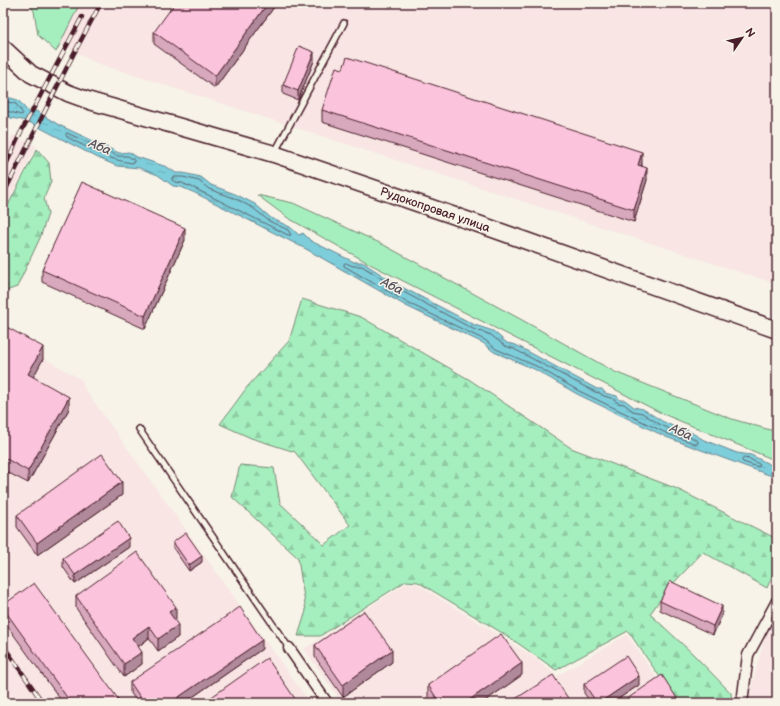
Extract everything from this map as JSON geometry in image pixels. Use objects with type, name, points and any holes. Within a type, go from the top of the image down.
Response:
[{"type":"main road","name":"Рудокопровая улица","points":[[3,48],[31,74],[68,93],[90,101],[274,154],[490,228],[777,330]]},
{"type":"street","points":[[742,703],[748,655],[777,601]]},
{"type":"street","points":[[289,648],[327,703]]},
{"type":"lane","points":[[274,154],[344,23]]},
{"type":"lane","points":[[139,429],[289,648]]},
{"type":"shaded area","points":[[39,3],[777,3],[777,284],[94,62],[53,40]]},
{"type":"shaded area","points":[[13,135],[36,146],[3,212],[3,155]]},
{"type":"shaded area","points":[[3,335],[82,380],[84,388],[310,703],[3,703]]},
{"type":"shaded area","points":[[407,583],[417,584],[535,658],[557,676],[627,635],[674,703],[342,703],[304,649]]},
{"type":"shaded area","points":[[777,609],[777,703],[747,703],[768,626]]},
{"type":"green space","points":[[29,3],[80,3],[56,52],[38,35],[34,11]]},
{"type":"green space","points":[[37,149],[49,163],[51,182],[44,198],[48,214],[40,238],[17,287],[3,292],[3,215]]},
{"type":"green space","points":[[257,195],[293,203],[382,244],[615,372],[732,419],[777,432],[777,461],[663,414],[370,264],[288,218]]},
{"type":"green space","points":[[302,299],[361,317],[470,380],[571,448],[675,488],[777,539],[777,564],[767,588],[703,552],[666,591],[650,614],[693,654],[731,693],[732,703],[678,703],[628,631],[556,670],[509,637],[418,582],[406,581],[320,636],[298,636],[306,611],[298,558],[232,497],[240,465],[274,468],[280,503],[324,545],[350,525],[295,452],[251,438],[220,424],[248,386],[289,341]]},
{"type":"water","name":"Аба","points":[[3,96],[18,100],[29,113],[36,111],[59,125],[119,153],[129,152],[137,157],[167,167],[176,173],[201,177],[211,185],[235,194],[255,204],[271,218],[290,227],[299,235],[303,233],[311,241],[354,262],[362,262],[398,285],[475,325],[493,331],[507,343],[516,345],[597,389],[602,389],[605,393],[617,396],[620,400],[625,400],[634,407],[643,409],[662,421],[679,429],[687,430],[704,440],[737,453],[751,455],[777,468],[777,478],[666,437],[577,394],[534,369],[494,352],[483,343],[406,306],[306,249],[195,193],[181,187],[173,186],[158,175],[139,168],[117,166],[98,158],[27,121],[11,118],[3,114]]},
{"type":"building","points":[[175,3],[268,3],[215,76],[154,32]]},
{"type":"building","points":[[299,46],[314,52],[298,91],[283,85]]},
{"type":"building","points":[[347,57],[642,152],[638,165],[647,168],[634,210],[322,110],[336,67],[343,69]]},
{"type":"building","points":[[82,182],[185,228],[145,316],[42,270]]},
{"type":"building","points":[[3,325],[43,347],[28,374],[69,397],[28,471],[3,457]]},
{"type":"building","points":[[102,454],[122,482],[37,543],[17,515]]},
{"type":"building","points":[[118,521],[129,538],[75,575],[63,558]]},
{"type":"building","points":[[186,533],[202,556],[189,565],[173,542]]},
{"type":"building","points":[[137,552],[176,607],[169,612],[178,625],[158,639],[149,626],[132,638],[142,652],[124,664],[76,596]]},
{"type":"building","points":[[670,581],[722,606],[713,626],[660,601]]},
{"type":"building","points":[[34,583],[121,703],[71,703],[3,608],[3,605]]},
{"type":"building","points":[[240,607],[262,640],[170,703],[144,703],[130,682]]},
{"type":"building","points":[[777,607],[777,619],[772,617]]},
{"type":"building","points":[[364,611],[392,650],[343,685],[315,645]]},
{"type":"building","points":[[501,634],[522,663],[465,703],[440,703],[428,685]]},
{"type":"building","points":[[626,656],[639,676],[597,703],[584,684]]},
{"type":"building","points":[[267,658],[298,703],[203,703]]},
{"type":"building","points":[[553,675],[571,703],[509,703]]},
{"type":"building","points":[[662,675],[680,703],[621,703]]},
{"type":"railway","points":[[3,195],[73,55],[101,3]]},
{"type":"railway","points":[[3,171],[20,134],[82,17]]},
{"type":"railway","points":[[3,645],[43,703]]}]
